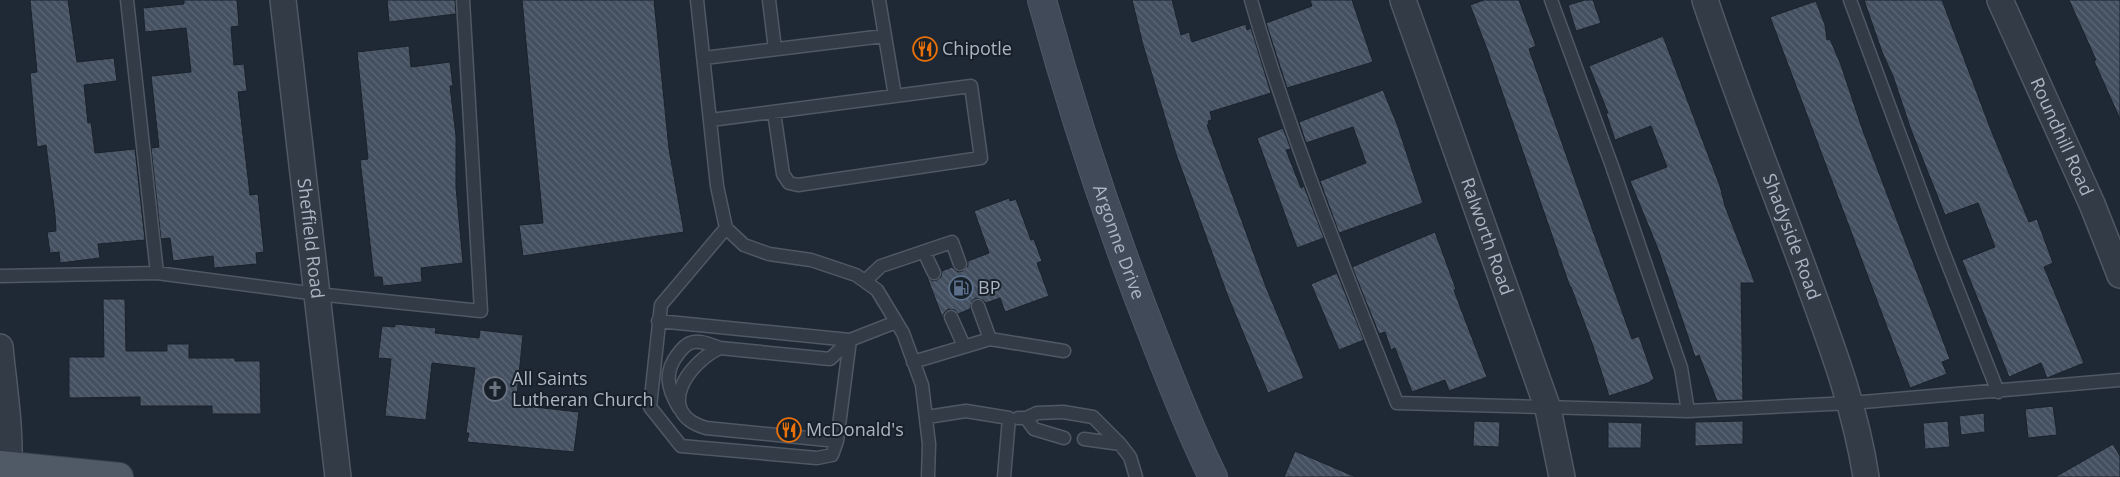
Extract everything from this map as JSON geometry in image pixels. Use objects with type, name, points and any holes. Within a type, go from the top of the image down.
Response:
[{"type":"main road","name":"Argonne Drive","points":[[1042,0],[1055,49],[1112,226],[1161,356],[1213,477]]},
{"type":"main road","points":[[6,469],[119,477]]},
{"type":"street","name":"Sheffield Road","points":[[283,0],[338,477]]},
{"type":"street","name":"Ralworth Road","points":[[1403,0],[1548,409],[1562,477]]},
{"type":"street","name":"Shadyside Road","points":[[1704,0],[1831,344],[1851,404],[1861,445],[1866,477]]},
{"type":"street","name":"Roundhill Road","points":[[2000,0],[2092,204],[2120,275]]},
{"type":"street","points":[[0,347],[6,469]]},
{"type":"lane","points":[[127,0],[157,273]]},
{"type":"lane","points":[[0,276],[157,273],[317,294],[480,311],[463,0]]},
{"type":"lane","points":[[697,0],[717,186],[726,228],[744,245],[769,254],[811,260],[856,275],[877,290],[903,333],[922,384],[929,444],[928,477]]},
{"type":"lane","points":[[769,0],[776,49]]},
{"type":"lane","points":[[880,0],[884,36],[895,96]]},
{"type":"lane","points":[[1251,0],[1264,44],[1330,231],[1397,403],[1548,409],[1688,411],[1851,404],[2120,380]]},
{"type":"lane","points":[[1552,0],[1612,166],[1681,368],[1688,411]]},
{"type":"lane","points":[[1850,0],[1942,249],[1998,392]]},
{"type":"lane","points":[[704,58],[884,36]]},
{"type":"lane","points":[[711,120],[972,86],[981,158],[798,185],[789,183],[783,174],[774,112]]},
{"type":"lane","points":[[726,228],[661,305],[650,407],[681,446],[817,458],[832,455],[837,441],[850,340]]},
{"type":"lane","points":[[865,281],[881,266],[952,242],[960,264]]},
{"type":"lane","points":[[924,252],[934,274]]},
{"type":"lane","points":[[978,306],[990,339]]},
{"type":"lane","points":[[951,317],[964,346]]},
{"type":"lane","points":[[658,321],[850,340]]},
{"type":"lane","points":[[837,441],[706,428],[692,424],[683,414],[670,393],[667,377],[673,360],[690,343],[705,342],[720,348],[830,359],[850,340],[896,322]]},
{"type":"lane","points":[[913,362],[990,339],[1064,351]]},
{"type":"lane","points":[[683,414],[679,402],[681,385],[693,366],[709,353],[720,348]]},
{"type":"lane","points":[[927,417],[966,411],[1009,418],[1026,418],[1037,413],[1063,412],[1093,417],[1130,457],[1136,477]]},
{"type":"lane","points":[[1004,477],[1009,418]]},
{"type":"lane","points":[[1026,418],[1034,429],[1064,438]]},
{"type":"lane","points":[[1084,439],[1120,444]]},
{"type":"building","points":[[30,0],[68,0],[77,62],[114,58],[117,81],[84,85],[88,123],[91,122],[95,153],[135,149],[145,240],[98,244],[100,258],[60,263],[59,252],[50,253],[47,232],[56,231],[55,215],[46,145],[37,147],[30,73],[37,72]]},
{"type":"building","points":[[184,0],[237,0],[239,26],[231,27],[234,65],[244,64],[247,91],[238,92],[250,195],[258,194],[264,252],[256,253],[257,264],[214,268],[213,256],[173,261],[170,238],[161,239],[151,148],[159,147],[151,76],[191,72],[186,28],[145,32],[143,8],[184,4]]},
{"type":"building","points":[[387,0],[455,0],[456,14],[389,22]]},
{"type":"building","points":[[522,0],[654,0],[669,149],[684,232],[523,256],[519,225],[543,223]]},
{"type":"building","points":[[1132,0],[1172,0],[1181,35],[1189,32],[1192,42],[1246,24],[1247,30],[1251,28],[1271,93],[1210,112],[1212,120],[1208,121],[1209,124],[1207,125],[1266,287],[1304,378],[1268,393],[1227,294],[1176,154],[1143,45]]},
{"type":"building","points":[[1310,0],[1352,0],[1373,62],[1287,88],[1266,23],[1312,6]]},
{"type":"building","points":[[1484,0],[1519,0],[1536,46],[1529,49],[1593,231],[1632,339],[1639,336],[1654,379],[1648,383],[1609,396],[1593,346],[1570,287],[1470,5]]},
{"type":"building","points":[[1585,0],[1593,0],[1601,23],[1576,31],[1568,5]]},
{"type":"building","points":[[1864,0],[1942,0],[1991,130],[2029,222],[2037,219],[2053,263],[2044,267],[2084,363],[2047,378],[2041,363],[2009,377],[1962,260],[1995,247],[1978,203],[1945,215],[1911,130]]},
{"type":"building","points":[[2069,0],[2120,0],[2120,119],[2094,61],[2096,60]]},
{"type":"building","points":[[1816,1],[1825,25],[1827,40],[1830,39],[1841,65],[1863,131],[1950,359],[1942,362],[1947,374],[1910,388],[1770,17]]},
{"type":"building","points":[[1663,36],[1755,283],[1741,283],[1743,400],[1717,401],[1699,355],[1695,357],[1658,249],[1630,181],[1667,167],[1651,126],[1615,140],[1606,113],[1608,113],[1589,66]]},
{"type":"building","points":[[409,46],[411,67],[450,62],[453,86],[450,86],[456,136],[456,187],[463,263],[421,268],[422,282],[383,286],[382,277],[374,277],[360,160],[368,159],[357,52]]},
{"type":"building","points":[[1383,90],[1397,124],[1423,203],[1339,233],[1320,181],[1366,163],[1353,127],[1306,143],[1299,122]]},
{"type":"building","points":[[1283,128],[1291,149],[1286,150],[1301,188],[1304,186],[1324,238],[1297,248],[1257,138]]},
{"type":"building","points":[[1009,198],[1010,201],[1016,199],[1031,240],[1034,239],[1042,261],[1037,263],[1049,296],[1005,312],[1000,298],[986,303],[976,298],[972,301],[970,309],[958,314],[955,310],[948,309],[944,313],[943,319],[927,277],[933,281],[937,280],[941,277],[942,271],[952,267],[958,272],[963,271],[968,266],[968,261],[989,253],[974,211]]},
{"type":"building","points":[[1435,232],[1456,289],[1454,290],[1487,377],[1449,391],[1445,380],[1412,392],[1395,348],[1391,350],[1385,332],[1379,334],[1352,267]]},
{"type":"building","points":[[1337,273],[1364,340],[1339,350],[1311,284]]},
{"type":"building","points":[[103,299],[125,299],[126,351],[167,351],[167,344],[189,344],[189,358],[235,358],[235,361],[260,361],[261,414],[212,414],[212,406],[140,406],[140,397],[69,398],[69,357],[104,357]]},
{"type":"building","points":[[395,324],[436,328],[435,333],[479,338],[480,330],[523,335],[516,405],[579,412],[574,452],[467,442],[469,433],[466,433],[475,368],[432,363],[426,420],[385,416],[391,359],[378,358],[382,326],[395,327]]},
{"type":"building","points":[[2053,406],[2057,435],[2028,438],[2025,409]]},
{"type":"building","points":[[1984,413],[1985,432],[1961,435],[1959,416]]},
{"type":"building","points":[[1474,421],[1500,422],[1499,447],[1473,446]]},
{"type":"building","points":[[1743,421],[1743,444],[1695,446],[1695,422]]},
{"type":"building","points":[[1948,421],[1950,447],[1925,449],[1923,423]]},
{"type":"building","points":[[1608,422],[1642,423],[1641,448],[1608,448]]},
{"type":"building","points":[[2113,444],[2120,456],[2120,477],[2055,477]]},
{"type":"building","points":[[1295,451],[1356,477],[1284,477]]},
{"type":"place","name":"Chipotle","points":[[925,49]]},
{"type":"place","name":"BP","points":[[961,288]]},
{"type":"place","name":"All Saints Lutheran Church","points":[[495,389]]},
{"type":"place","name":"McDonald's","points":[[789,430]]}]
